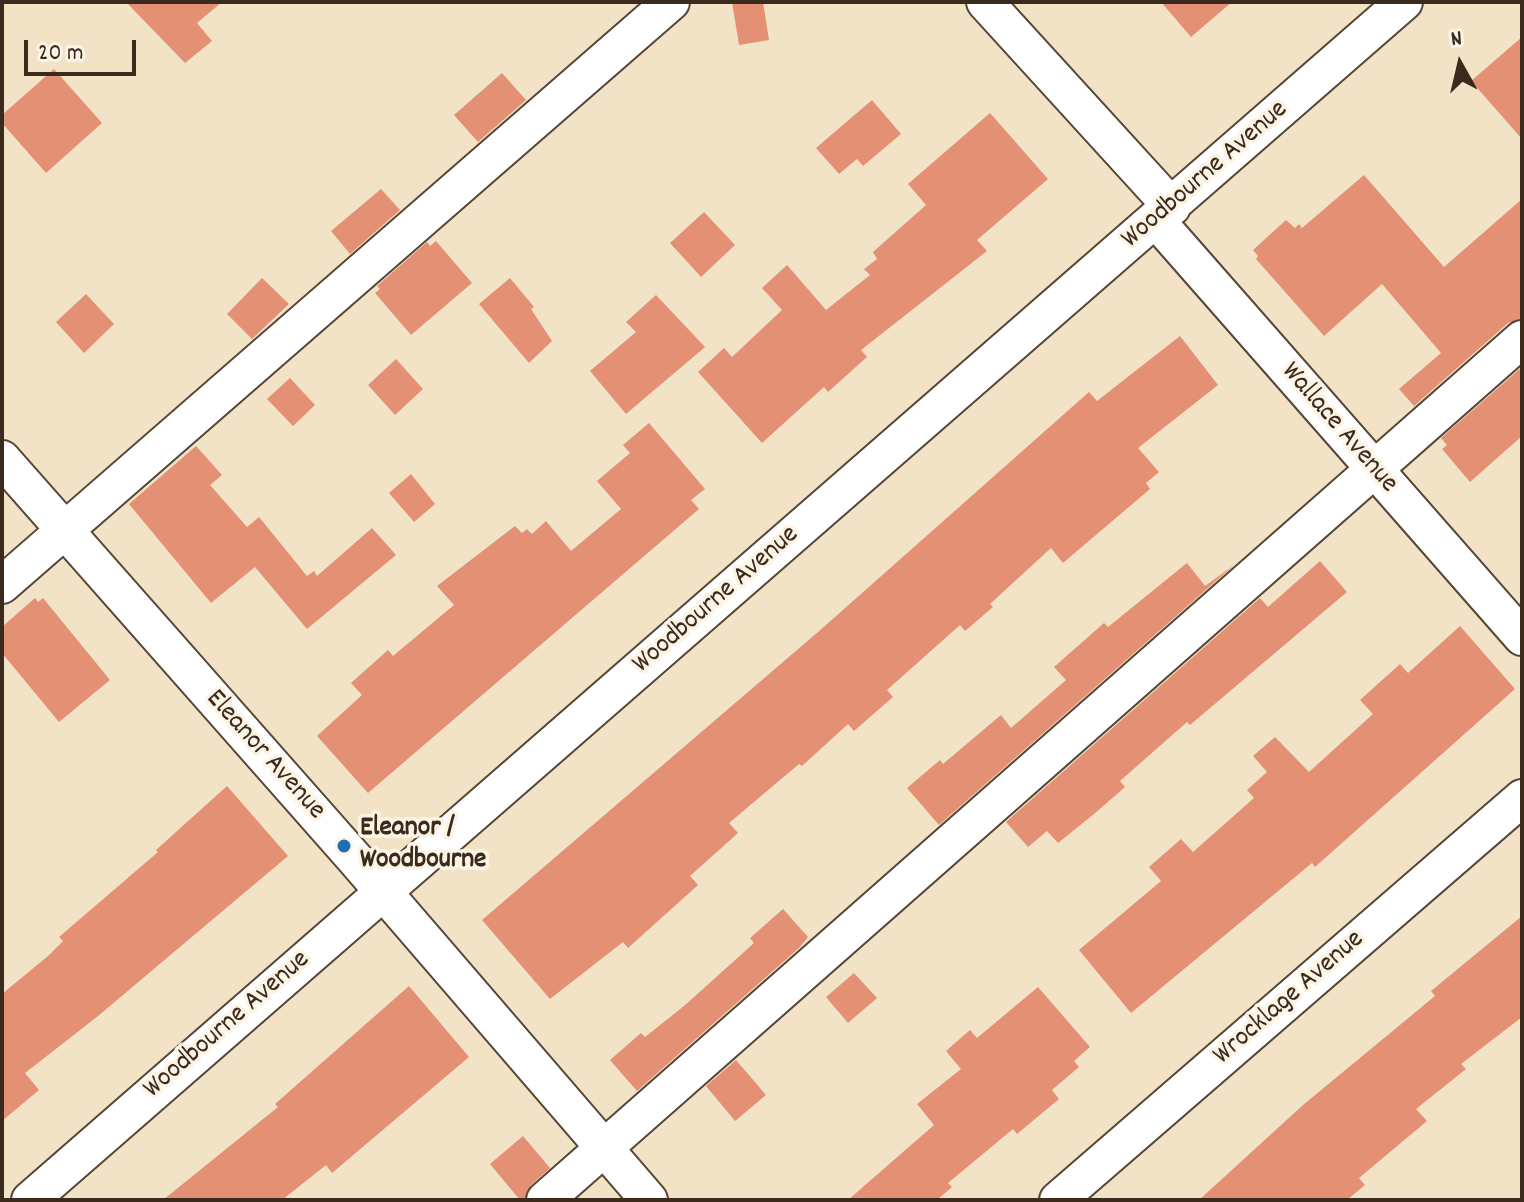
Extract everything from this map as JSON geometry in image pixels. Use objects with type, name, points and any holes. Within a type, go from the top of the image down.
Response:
[{"type":"street","points":[[2,585],[671,2]]},
{"type":"street","name":"Wallace Avenue","points":[[985,2],[1164,214],[1373,470],[1522,637]]},
{"type":"street","name":"Woodbourne Avenue","points":[[30,1200],[1404,2]]},
{"type":"street","points":[[545,1200],[1522,339]]},
{"type":"street","name":"Eleanor Avenue","points":[[2,459],[382,890],[649,1200]]},
{"type":"street","name":"Wrocklage Avenue","points":[[1058,1200],[1522,798]]},
{"type":"building","points":[[126,2],[222,2],[197,23],[212,41],[185,63]]},
{"type":"building","points":[[732,2],[763,2],[769,40],[739,45]]},
{"type":"building","points":[[1161,2],[1232,2],[1191,37]]},
{"type":"building","points":[[1522,37],[1522,139],[1471,81]]},
{"type":"building","points":[[54,69],[102,123],[46,173],[2,123],[2,115]]},
{"type":"building","points":[[502,73],[526,100],[478,142],[454,115]]},
{"type":"building","points":[[872,100],[901,134],[863,166],[857,159],[839,174],[816,148]]},
{"type":"building","points":[[990,113],[1048,179],[977,240],[987,251],[861,350],[867,357],[828,392],[824,387],[762,443],[698,372],[724,348],[732,357],[782,310],[762,288],[787,265],[826,310],[870,275],[864,269],[877,259],[873,252],[926,205],[908,184]]},
{"type":"building","points":[[1364,175],[1444,267],[1522,199],[1522,319],[1508,323],[1414,406],[1399,389],[1441,353],[1382,284],[1324,336],[1256,259],[1258,256],[1253,250],[1286,220],[1295,228],[1299,224],[1302,228]]},
{"type":"building","points":[[381,189],[400,210],[350,254],[331,231]]},
{"type":"building","points":[[704,212],[735,245],[701,277],[670,243]]},
{"type":"building","points":[[436,241],[472,283],[411,335],[375,293],[380,289],[377,286],[427,242],[430,246]]},
{"type":"building","points":[[262,278],[289,304],[252,339],[227,314]]},
{"type":"building","points":[[510,278],[534,307],[531,309],[552,341],[529,363],[479,304]]},
{"type":"building","points":[[86,294],[114,324],[84,353],[56,322]]},
{"type":"building","points":[[656,295],[705,347],[626,414],[590,371],[636,332],[626,322]]},
{"type":"building","points":[[1180,336],[1218,385],[1138,448],[1159,472],[1146,483],[1150,489],[1063,563],[1051,548],[965,631],[960,625],[887,690],[893,697],[854,731],[848,724],[802,766],[799,764],[729,823],[738,833],[690,876],[698,885],[628,948],[623,942],[550,999],[482,920],[818,632],[1089,392],[1097,401]]},
{"type":"building","points":[[396,359],[423,389],[395,415],[368,385]]},
{"type":"building","points":[[1522,367],[1522,436],[1470,482],[1442,449],[1447,445],[1441,438]]},
{"type":"building","points":[[290,378],[315,405],[293,426],[267,399]]},
{"type":"building","points":[[649,423],[705,489],[691,500],[699,509],[368,793],[317,736],[362,695],[351,683],[388,650],[393,656],[454,605],[437,586],[515,526],[522,533],[527,529],[532,534],[546,521],[571,551],[621,509],[597,481],[630,453],[623,445]]},
{"type":"building","points":[[196,446],[222,475],[210,485],[247,527],[259,517],[307,576],[314,571],[317,576],[372,528],[396,555],[307,629],[255,567],[211,603],[129,504]]},
{"type":"building","points":[[411,474],[435,504],[414,522],[389,493]]},
{"type":"building","points":[[1320,561],[1347,592],[1190,725],[1187,722],[1120,781],[1125,787],[1058,843],[1047,831],[1028,847],[1006,822],[1260,598],[1268,607]]},
{"type":"building","points":[[1187,563],[1205,586],[1234,565],[939,825],[907,788],[940,760],[943,764],[1001,715],[1011,728],[1066,680],[1054,667],[1104,623],[1108,627]]},
{"type":"building","points":[[35,598],[38,602],[43,598],[110,680],[59,722],[2,653],[2,627]]},
{"type":"building","points":[[1460,626],[1515,689],[1315,867],[1312,863],[1131,1013],[1079,950],[1161,881],[1149,867],[1181,839],[1193,852],[1254,798],[1247,790],[1267,772],[1253,756],[1275,737],[1309,772],[1373,714],[1360,700],[1400,664],[1408,673]]},
{"type":"building","points":[[227,786],[288,856],[98,1016],[25,1073],[39,1090],[2,1121],[2,994],[48,956],[63,941],[59,937],[158,852],[156,850]]},
{"type":"building","points":[[783,909],[808,937],[800,947],[637,1091],[610,1060],[641,1033],[645,1037],[684,1006],[754,943],[750,938]]},
{"type":"building","points":[[1522,916],[1522,1017],[1461,1064],[1466,1069],[1416,1109],[1427,1121],[1359,1178],[1365,1185],[1347,1200],[1199,1200],[1303,1105],[1435,996],[1431,991]]},
{"type":"building","points":[[854,973],[877,998],[848,1023],[826,997]]},
{"type":"building","points":[[409,986],[469,1057],[332,1173],[326,1165],[282,1200],[163,1200],[278,1107],[275,1104]]},
{"type":"building","points":[[1038,987],[1090,1047],[1074,1061],[1079,1067],[1052,1090],[1059,1099],[1017,1134],[1013,1129],[948,1183],[952,1187],[937,1200],[848,1200],[934,1125],[917,1104],[961,1069],[946,1051],[970,1030],[977,1038]]},
{"type":"building","points":[[736,1060],[766,1095],[735,1121],[706,1086]]},
{"type":"building","points":[[523,1136],[550,1168],[531,1185],[525,1200],[520,1200],[490,1164]]},
{"type":"place","name":"Eleanor / Woodbourne","points":[[344,846]]}]
